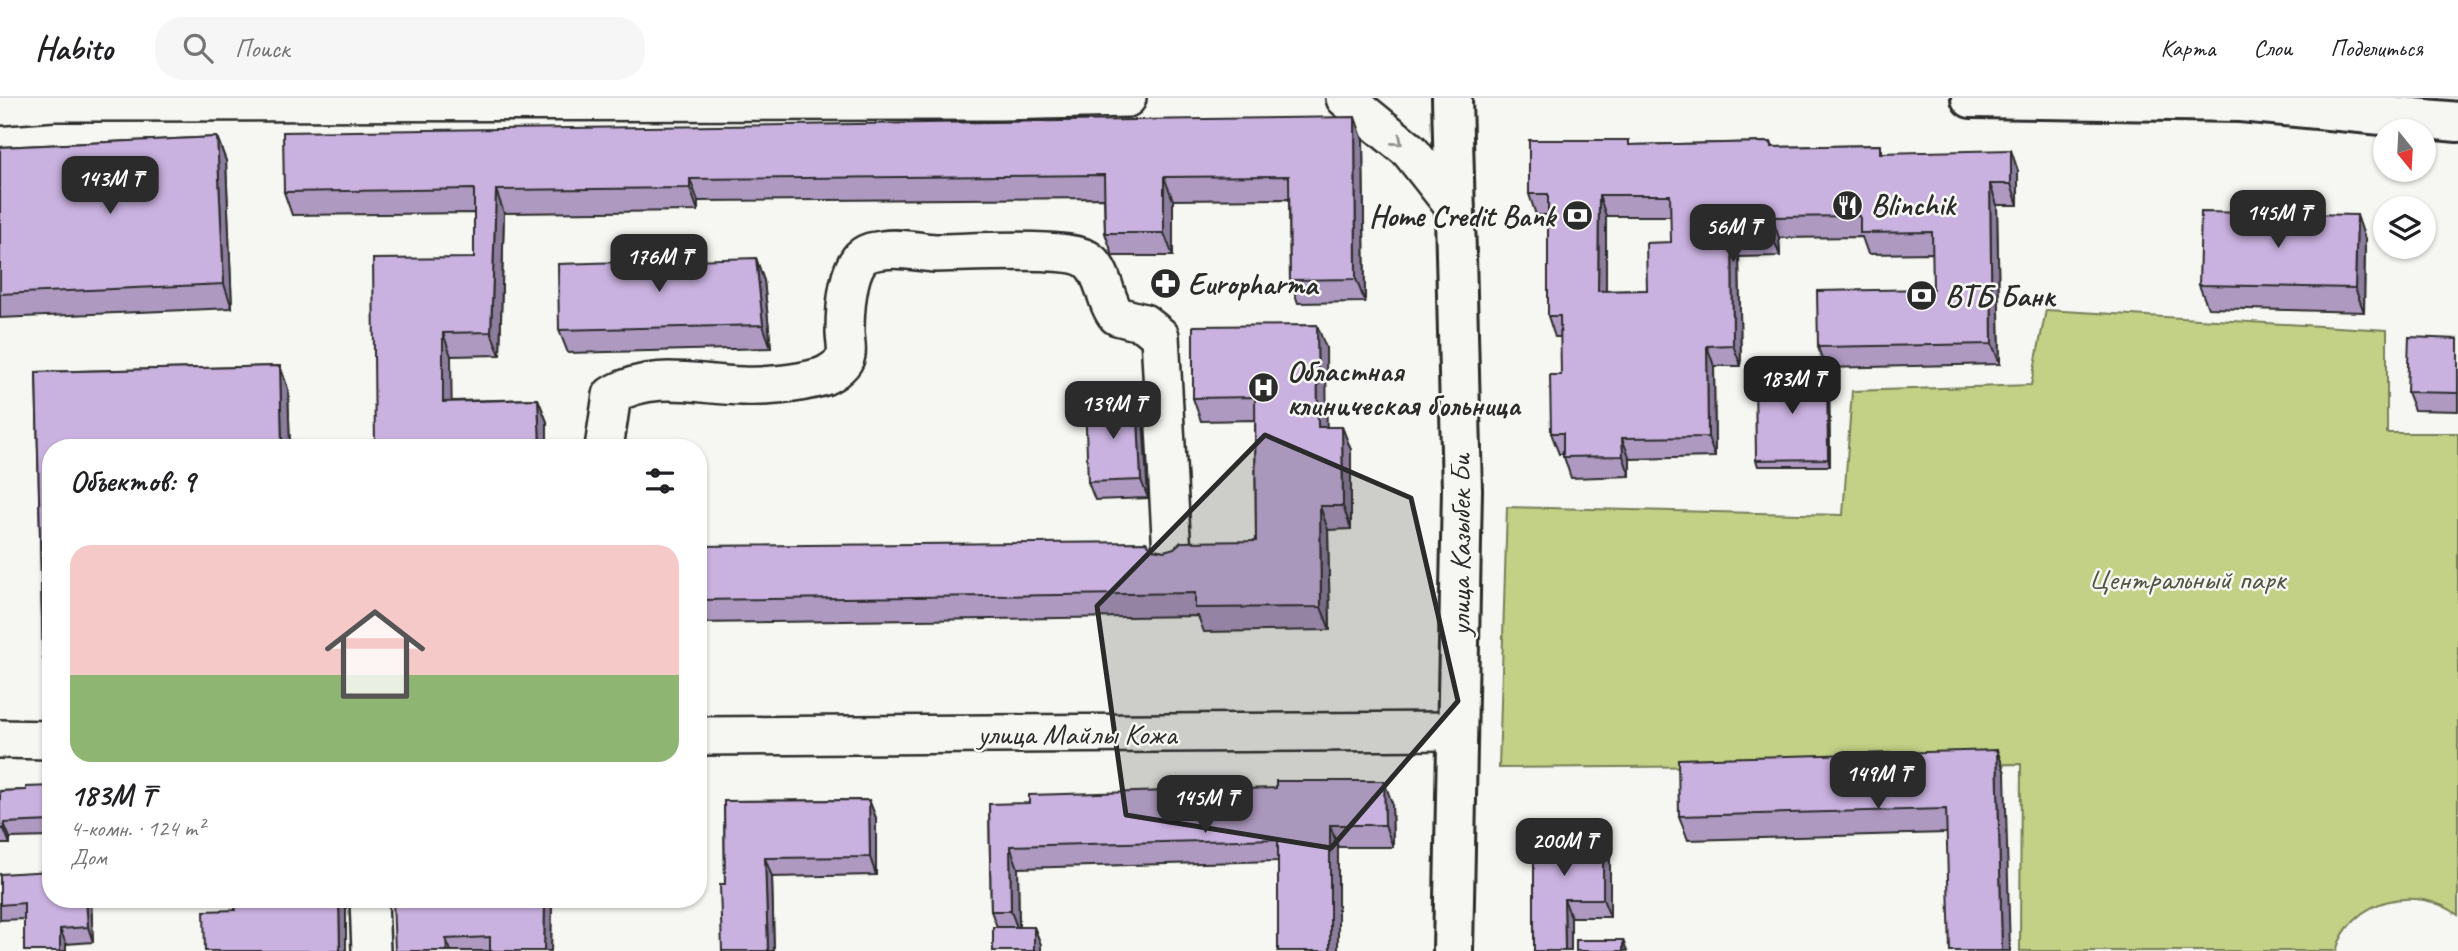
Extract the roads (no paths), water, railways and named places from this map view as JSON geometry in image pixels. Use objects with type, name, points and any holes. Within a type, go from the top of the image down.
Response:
[{"type":"main road","name":"улица Казыбек Би","points":[[1452,98],[1462,490],[1453,951]]},
{"type":"main road","points":[[1971,98],[2240,100],[2458,122]]},
{"type":"street","points":[[0,106],[66,102],[1127,98]]},
{"type":"street","points":[[1345,98],[1410,151],[1455,208]]},
{"type":"street","points":[[605,439],[612,395],[629,386],[659,381],[743,386],[795,382],[823,377],[839,366],[846,358],[845,311],[852,276],[859,260],[868,252],[886,249],[935,253],[1020,252],[1074,255],[1089,260],[1117,316],[1144,323],[1160,335],[1172,554]]},
{"type":"street","name":"улица Майлы Кожа","points":[[707,736],[1456,731]]},
{"type":"street","points":[[0,739],[42,740]]},
{"type":"street","points":[[369,908],[372,951]]},
{"type":"place","name":"Blinchik","points":[[1848,205]]},
{"type":"place","name":"Home Credit Bank","points":[[1578,216]]},
{"type":"place","name":"Europharma","points":[[1165,284]]},
{"type":"place","name":"ВТБ Банк","points":[[1922,296]]},
{"type":"place","name":"Областная клиническая больница","points":[[1264,388]]},
{"type":"park label","name":"Центральный парк","points":[[2187,579]]}]
